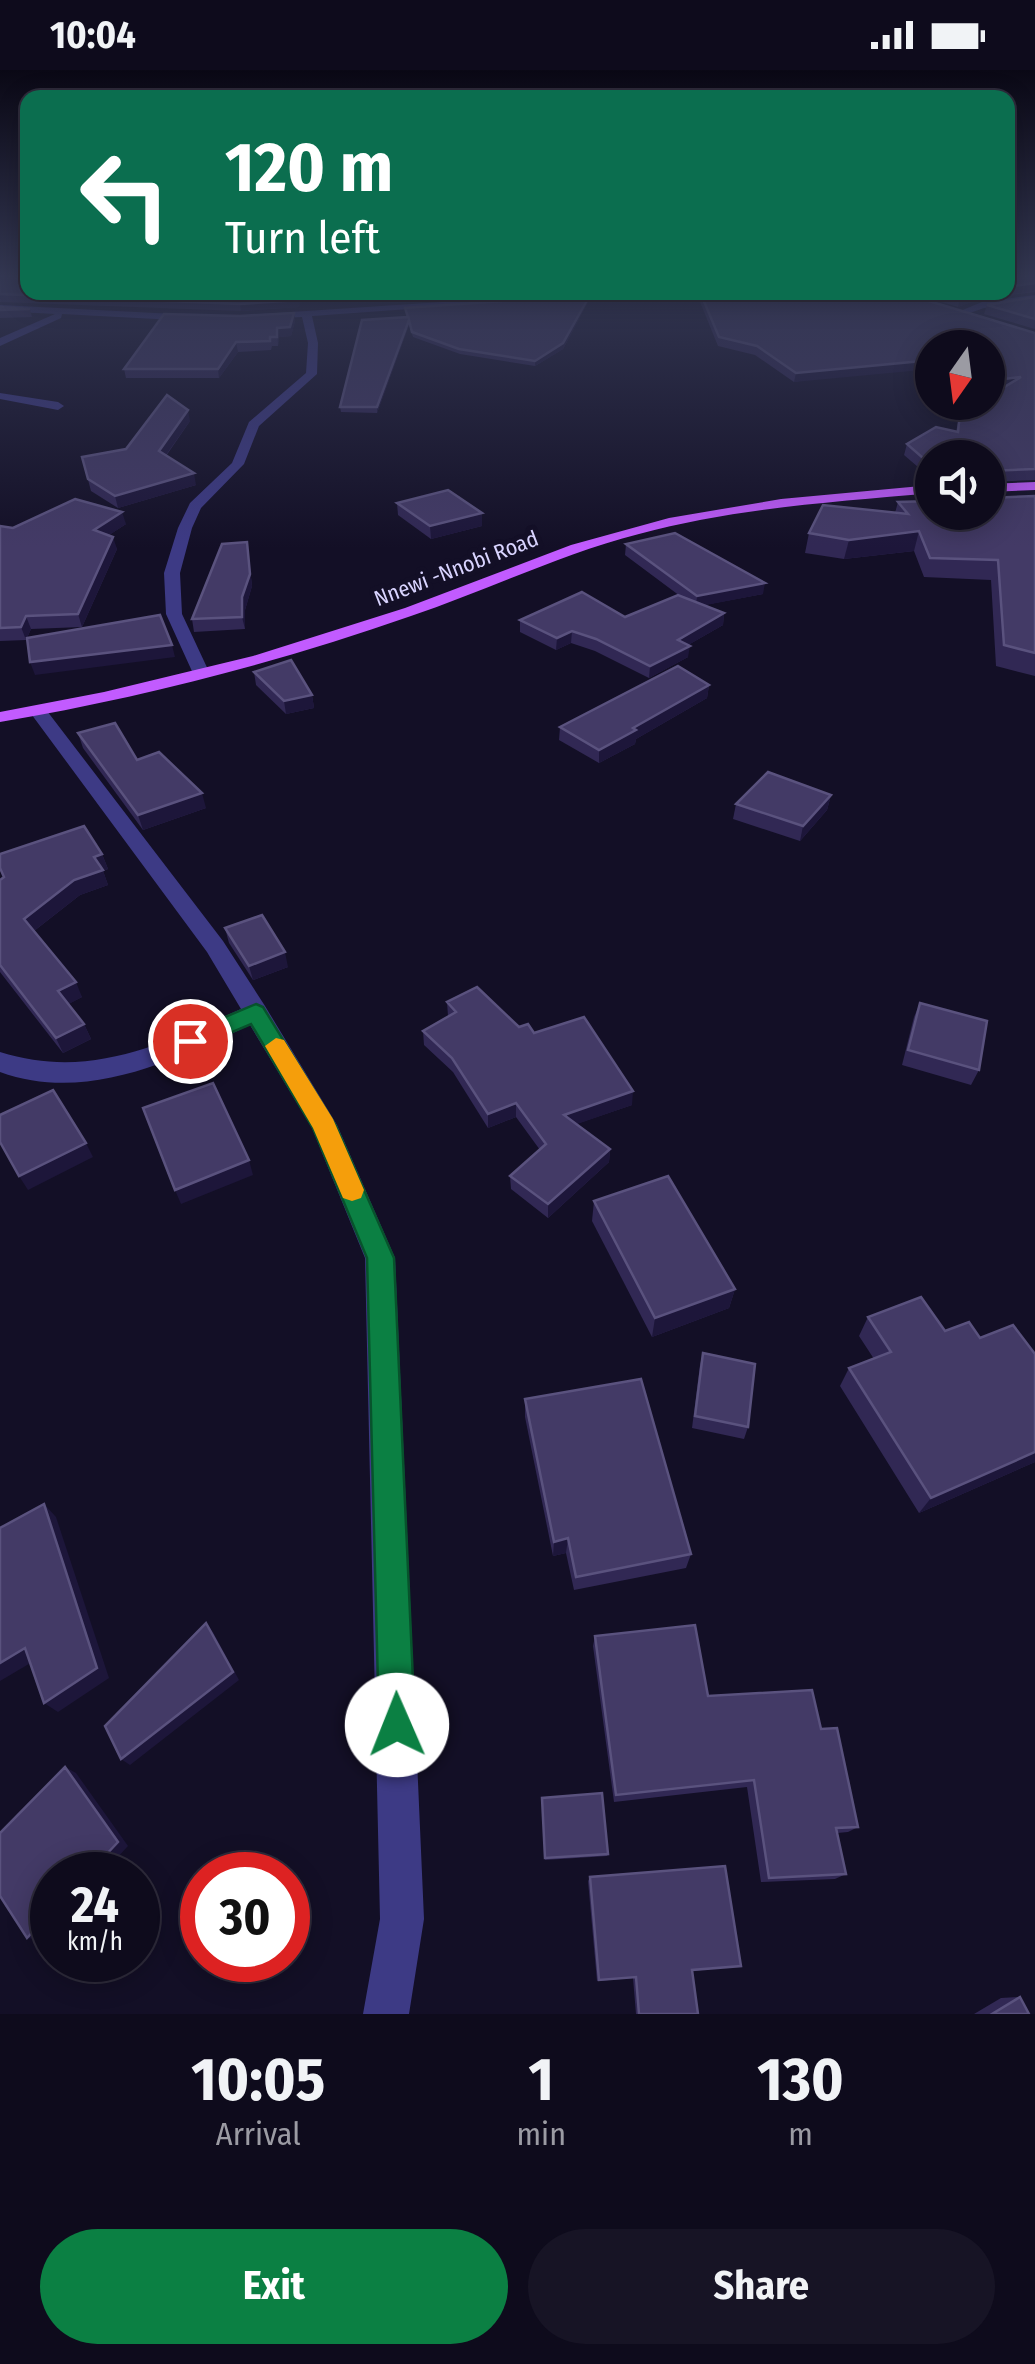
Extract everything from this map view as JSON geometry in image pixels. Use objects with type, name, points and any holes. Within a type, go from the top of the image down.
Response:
[{"type":"main road","points":[[1005,487],[1035,486]]},
{"type":"main road","name":"Nnewi -Nnobi Road","points":[[0,717],[202,676],[410,611],[565,550],[636,530],[730,509],[915,492]]},
{"type":"street","points":[[202,676],[174,614],[172,573],[176,558],[195,506],[238,464],[254,425],[265,410],[311,374],[311,367]]},
{"type":"street","points":[[0,396],[58,406]]},
{"type":"street","points":[[38,711],[215,948],[256,1012],[324,1126],[380,1258],[402,1919],[386,2014]]},
{"type":"street","points":[[0,1062],[49,1074],[112,1069],[158,1056],[256,1012]]},
{"type":"building","points":[[126,367],[220,367],[218,369]]},
{"type":"building","points":[[350,367],[392,367],[377,407],[340,407]]},
{"type":"building","points":[[787,367],[862,367],[796,373]]},
{"type":"building","points":[[1005,367],[1035,367],[1035,469],[1005,470],[1005,440],[915,440],[915,451],[907,444],[936,427],[958,432],[959,420],[1005,420],[1005,387],[1021,377],[1005,379]]},
{"type":"building","points":[[167,395],[188,410],[159,451],[194,473],[115,496],[88,479],[82,457],[126,449]]},
{"type":"building","points":[[448,490],[482,513],[430,526],[397,503]]},
{"type":"building","points":[[1035,496],[1035,653],[1004,645],[998,560],[930,558],[919,531],[849,540],[809,533],[823,505],[908,514],[898,502],[915,502],[915,530],[1005,530],[1005,497]]},
{"type":"building","points":[[75,499],[122,512],[94,530],[113,537],[78,614],[26,616],[21,627],[0,628],[0,526],[13,528]]},
{"type":"building","points":[[675,533],[765,583],[697,596],[626,544]]},
{"type":"building","points":[[247,542],[250,574],[242,597],[242,617],[192,619],[222,544]]},
{"type":"building","points":[[582,592],[625,617],[678,595],[724,613],[678,640],[690,646],[650,666],[596,639],[572,631],[557,638],[520,620]]},
{"type":"building","points":[[160,615],[172,645],[30,662],[27,638]]},
{"type":"building","points":[[291,660],[312,695],[284,701],[254,672]]},
{"type":"building","points":[[678,666],[709,685],[599,750],[560,727]]},
{"type":"building","points":[[115,723],[137,760],[159,752],[202,793],[138,815],[78,733]]},
{"type":"building","points":[[768,772],[831,795],[803,826],[736,804]]},
{"type":"building","points":[[84,826],[102,854],[94,857],[103,870],[74,880],[24,919],[76,982],[58,991],[84,1024],[56,1038],[0,965],[0,880],[4,877],[0,854]]},
{"type":"building","points":[[262,915],[285,952],[249,966],[225,928]]},
{"type":"building","points":[[477,987],[519,1027],[528,1024],[534,1033],[584,1017],[633,1091],[564,1115],[610,1149],[548,1204],[510,1176],[546,1144],[516,1103],[488,1114],[452,1058],[423,1031],[456,1012],[447,1002]]},
{"type":"building","points":[[920,1003],[987,1021],[979,1070],[908,1050]]},
{"type":"building","points":[[213,1083],[249,1160],[175,1190],[143,1108]]},
{"type":"building","points":[[53,1090],[86,1143],[19,1176],[0,1142],[0,1115]]},
{"type":"building","points":[[668,1176],[735,1289],[655,1318],[594,1201]]},
{"type":"building","points":[[921,1297],[945,1331],[969,1322],[980,1338],[1013,1325],[1035,1354],[1035,1452],[931,1498],[849,1368],[891,1352],[868,1317]]},
{"type":"building","points":[[703,1353],[755,1364],[748,1427],[695,1416]]},
{"type":"building","points":[[641,1379],[691,1554],[576,1577],[568,1538],[554,1542],[525,1399]]},
{"type":"building","points":[[44,1504],[97,1668],[44,1703],[25,1648],[0,1663],[0,1528]]},
{"type":"building","points":[[206,1623],[233,1672],[121,1759],[105,1726]]},
{"type":"building","points":[[695,1625],[708,1696],[812,1690],[821,1729],[837,1728],[858,1827],[836,1828],[846,1874],[769,1878],[754,1780],[616,1795],[595,1636]]},
{"type":"building","points":[[65,1767],[118,1842],[109,1852],[30,1852],[27,1938],[0,1896],[0,1833]]},
{"type":"building","points":[[602,1793],[608,1854],[545,1858],[542,1798]]},
{"type":"building","points":[[725,1866],[741,1966],[692,1970],[698,2014],[639,2014],[636,1977],[599,1980],[590,1877]]},
{"type":"building","points":[[1020,1997],[1029,2014],[992,2014]]},
{"type":"slow traffic","points":[[276,1046],[324,1126],[352,1190]]},
{"type":"route","points":[[190,1041],[256,1012],[324,1126],[380,1258],[397,1725]]}]
